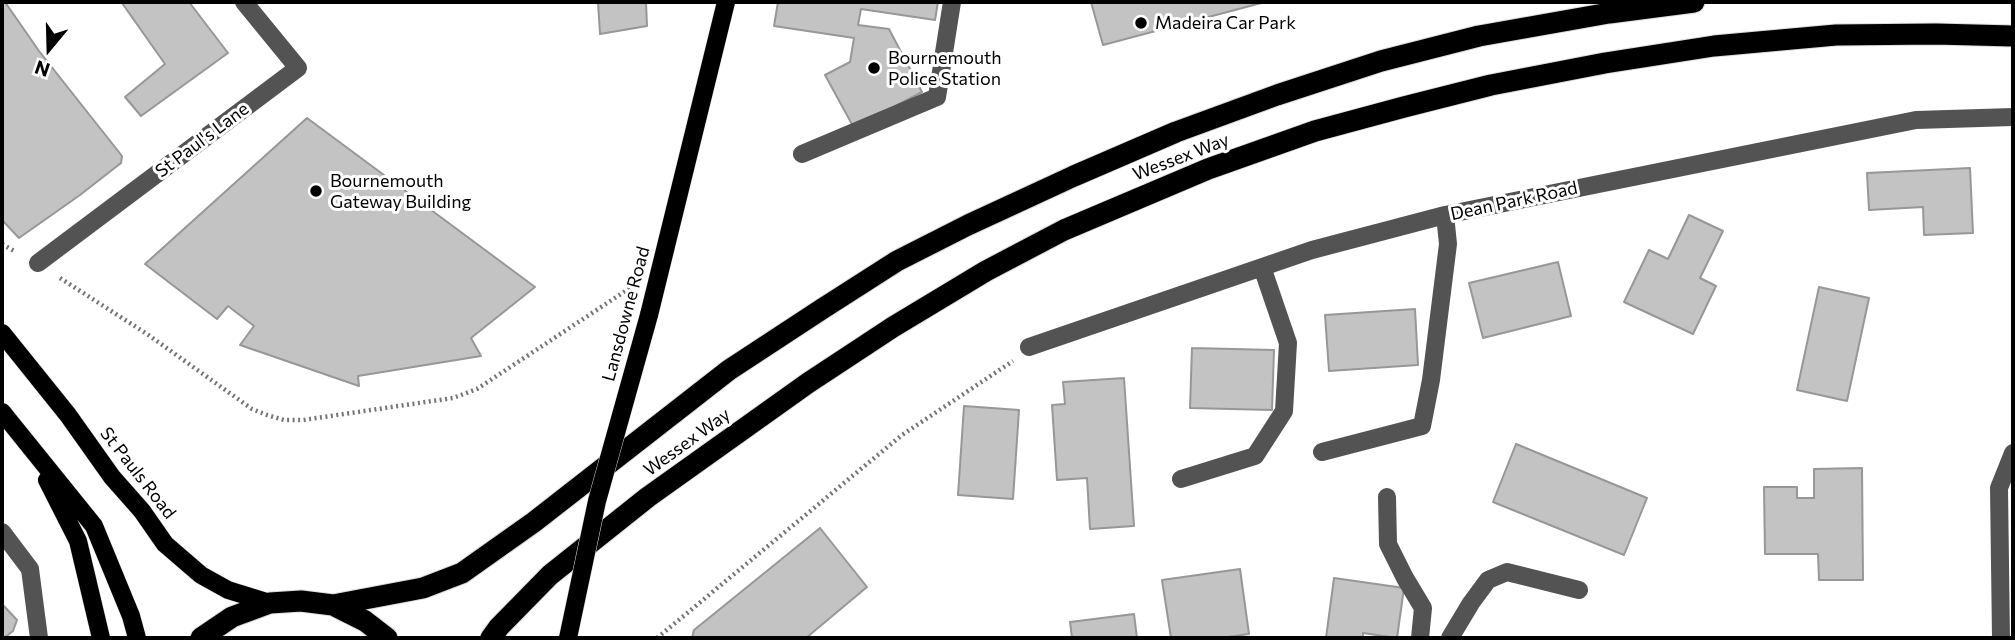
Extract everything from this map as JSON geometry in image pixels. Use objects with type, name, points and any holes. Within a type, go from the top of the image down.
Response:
[{"type":"highway","name":"Wessex Way","points":[[332,605],[422,589],[462,573],[534,522],[720,377],[822,309],[897,261],[1074,176],[1188,127],[1381,61],[1479,36],[1609,13],[1695,2]]},
{"type":"highway","name":"Wessex Way","points":[[491,638],[550,575],[648,497],[808,383],[893,327],[986,271],[1063,230],[1208,169],[1315,131],[1404,107],[1491,85],[1605,63],[1714,46],[1836,35],[2013,36]]},
{"type":"highway","points":[[201,638],[232,617],[270,603],[301,601],[332,605],[365,621],[387,638]]},
{"type":"main road","name":"Lansdowne Road","points":[[568,638],[597,501],[661,268],[726,2]]},
{"type":"main road","name":"St Pauls Road","points":[[2,332],[166,544],[201,575],[228,590],[270,603]]},
{"type":"main road","points":[[2,412],[94,526],[131,616],[137,638]]},
{"type":"main road","points":[[33,452],[78,541],[101,638]]},
{"type":"street","name":"St Paul's Lane","points":[[38,263],[298,68],[244,2]]},
{"type":"street","points":[[802,155],[937,97],[952,2]]},
{"type":"street","name":"Dean Park Road","points":[[1030,347],[1312,250],[1445,215],[1916,120],[2013,117]]},
{"type":"street","points":[[1322,452],[1422,426],[1431,380],[1448,244],[1445,215]]},
{"type":"street","points":[[1181,479],[1255,456],[1284,411],[1288,343],[1262,267]]},
{"type":"street","points":[[2001,638],[1999,488],[2013,453]]},
{"type":"street","points":[[1387,497],[1388,544],[1423,608],[1420,638]]},
{"type":"street","points":[[2,531],[30,569],[39,638]]},
{"type":"street","points":[[1450,638],[1471,603],[1489,580],[1507,572],[1579,590]]},
{"type":"path","points":[[2,244],[38,263],[147,334],[252,409],[284,420],[303,420],[453,398],[477,389],[661,268]]},
{"type":"path","points":[[657,638],[902,435],[1012,362],[1030,347]]},
{"type":"building","points":[[2,2],[5,2],[39,51],[122,156],[121,163],[19,238],[2,220]]},
{"type":"building","points":[[189,2],[228,53],[141,116],[125,97],[165,64],[122,3]]},
{"type":"building","points":[[598,2],[646,2],[647,26],[600,34]]},
{"type":"building","name":"Bournemouth Police Station","points":[[778,2],[938,2],[935,20],[861,9],[858,25],[889,29],[922,92],[854,128],[825,75],[850,62],[854,38],[774,26]]},
{"type":"building","name":"Madeira Car Park","points":[[1091,2],[1265,2],[1103,45]]},
{"type":"building","name":"Bournemouth Gateway Building","points":[[307,118],[535,287],[471,338],[481,356],[358,376],[359,386],[240,345],[254,326],[228,306],[217,319],[145,264]]},
{"type":"building","points":[[1970,168],[1973,233],[1924,235],[1923,207],[1869,210],[1867,173]]},
{"type":"building","points":[[1689,215],[1723,231],[1700,278],[1716,286],[1693,334],[1624,302],[1649,250],[1668,259]]},
{"type":"building","points":[[1558,262],[1571,316],[1483,338],[1469,283]]},
{"type":"building","points":[[1819,287],[1869,298],[1847,401],[1797,390]]},
{"type":"building","points":[[1415,309],[1418,365],[1329,371],[1325,315]]},
{"type":"building","points":[[1192,348],[1274,350],[1272,410],[1190,408]]},
{"type":"building","points":[[1124,378],[1134,526],[1090,529],[1087,478],[1057,480],[1052,405],[1065,404],[1063,382]]},
{"type":"building","points":[[964,406],[1019,410],[1013,499],[958,495]]},
{"type":"building","points":[[1516,444],[1647,498],[1624,555],[1493,502]]},
{"type":"building","points":[[1862,468],[1863,580],[1819,580],[1818,554],[1765,554],[1764,487],[1797,487],[1797,498],[1814,498],[1814,469]]},
{"type":"building","points":[[820,528],[867,587],[806,638],[692,638],[694,630]]},
{"type":"building","points":[[1240,569],[1249,634],[1221,638],[1171,638],[1162,580]]},
{"type":"building","points":[[1334,578],[1404,588],[1397,638],[1363,633],[1363,638],[1326,638]]},
{"type":"building","points":[[2,604],[17,620],[13,631],[4,638],[2,638]]},
{"type":"building","points":[[1134,614],[1137,638],[1072,638],[1070,622]]},
{"type":"place","name":"Madeira Car Park","points":[[1141,23]]},
{"type":"place","name":"Bournemouth Police Station","points":[[874,68]]},
{"type":"place","name":"Bournemouth Gateway Building","points":[[316,191]]}]
